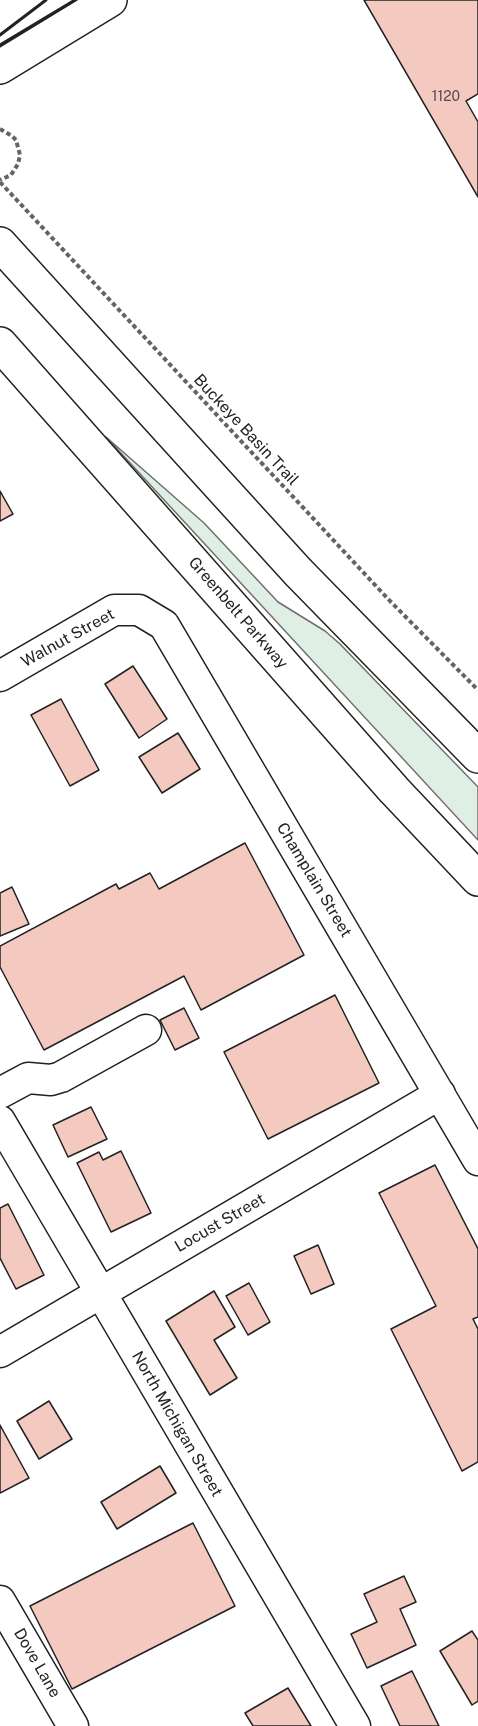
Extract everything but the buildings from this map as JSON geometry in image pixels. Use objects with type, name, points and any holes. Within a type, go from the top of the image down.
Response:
[{"type":"main road","points":[[0,67],[110,0]]},
{"type":"main road","points":[[0,244],[298,572],[478,756]]},
{"type":"main road","name":"Greenbelt Parkway","points":[[0,344],[394,790],[478,879]]},
{"type":"street","name":"Walnut Street","points":[[0,676],[114,610],[139,610]]},
{"type":"street","name":"Champlain Street","points":[[139,610],[164,625],[478,1160]]},
{"type":"street","points":[[0,1093],[28,1078],[51,1080],[61,1077],[146,1030]]},
{"type":"street","name":"Locust Street","points":[[0,1353],[440,1094]]},
{"type":"street","name":"North Michigan Street","points":[[0,1121],[355,1726]]},
{"type":"street","name":"Dove Lane","points":[[0,1601],[74,1726]]},
{"type":"path","name":"Buckeye Basin Trail","points":[[0,129],[16,140],[20,155],[18,164],[11,174],[0,181],[350,559],[478,690]]},
{"type":"green space","points":[[106,437],[204,523],[278,602],[325,631],[340,644],[478,787],[478,840]]},
{"type":"wall","points":[[0,35],[46,0]]},
{"type":"wall","points":[[0,45],[75,0]]}]
